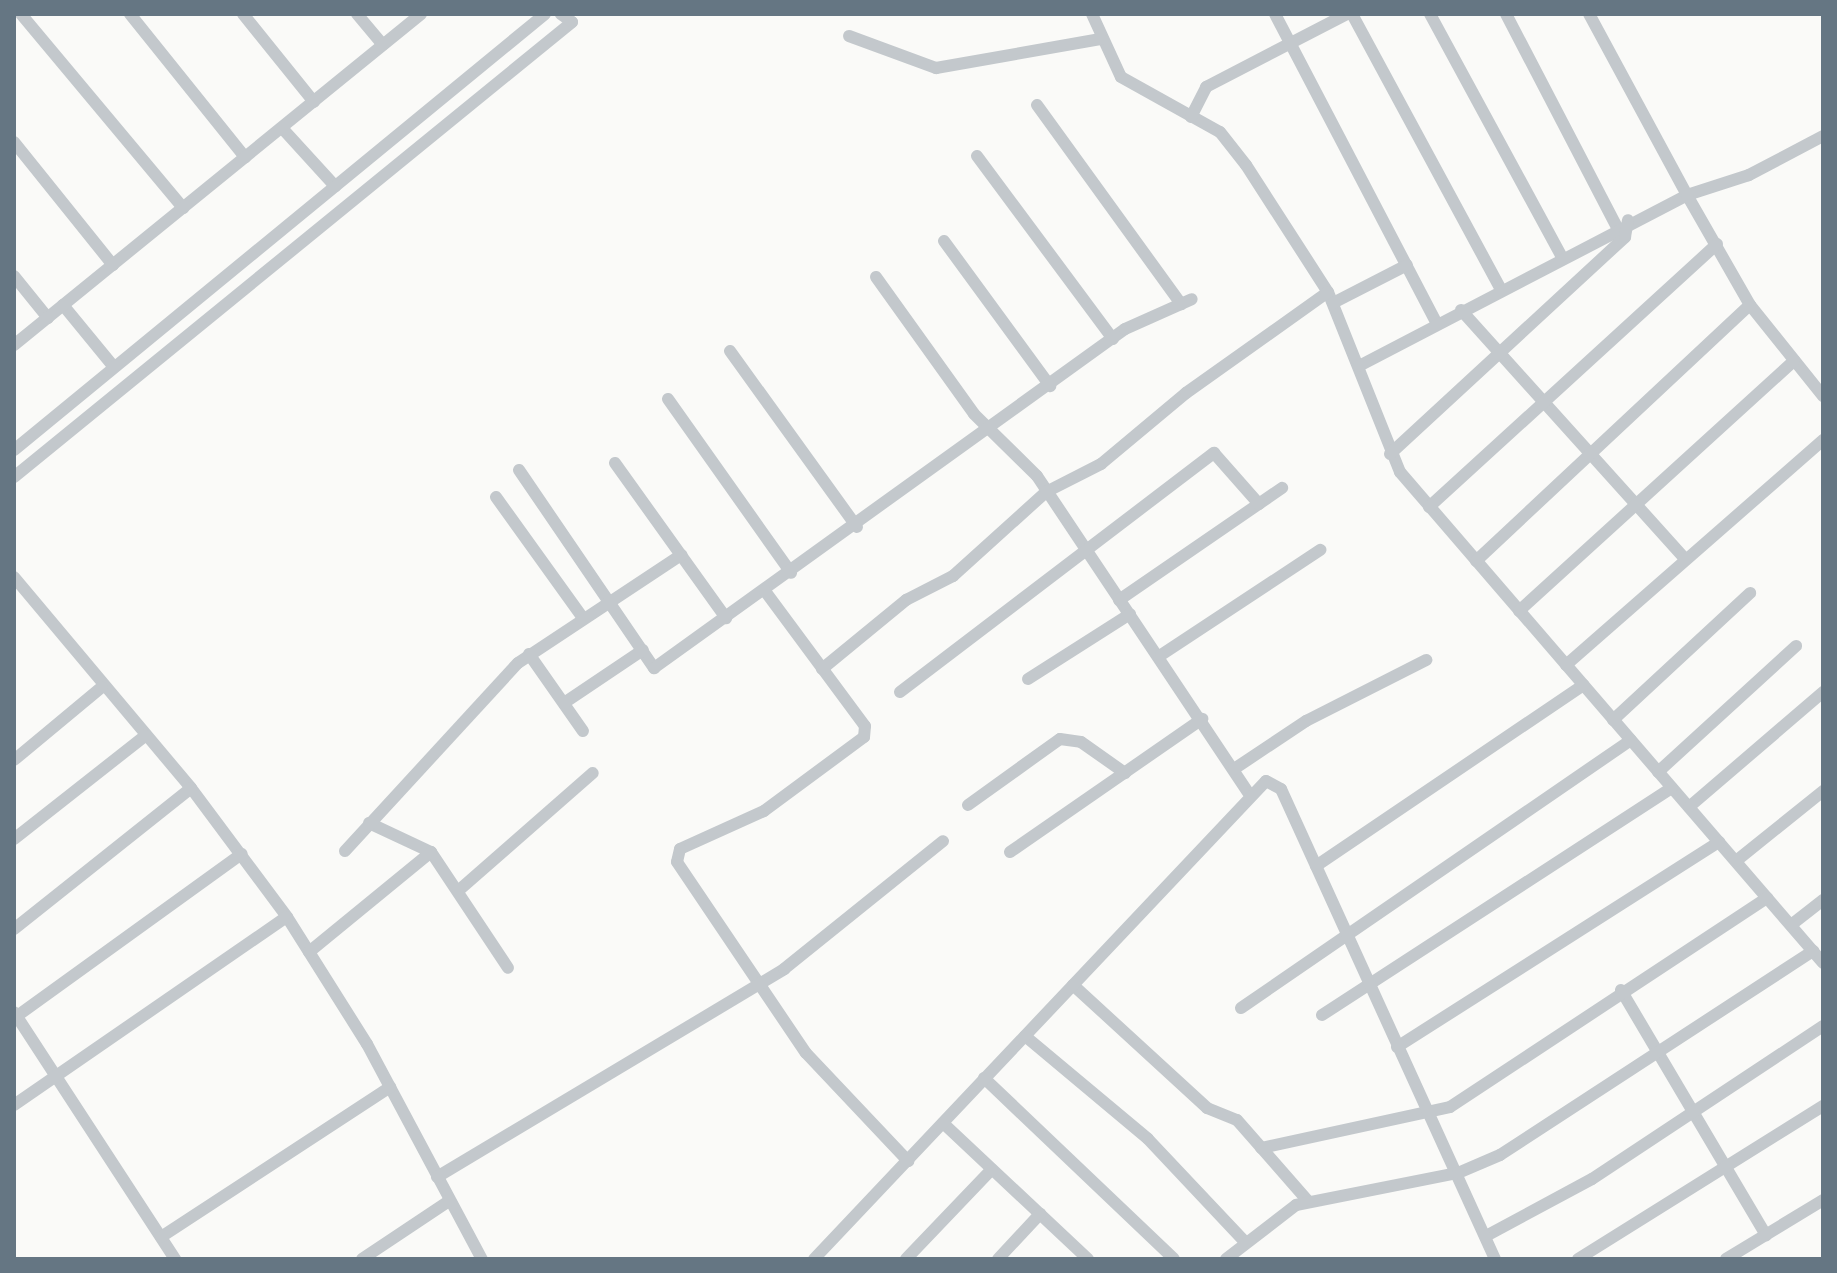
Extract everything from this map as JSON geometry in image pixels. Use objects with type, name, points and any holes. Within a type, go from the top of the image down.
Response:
[{"type":"street","points":[[130,14],[245,157]]},
{"type":"street","points":[[243,14],[314,102]]},
{"type":"street","points":[[357,14],[383,45]]},
{"type":"street","points":[[14,345],[421,14]]},
{"type":"street","points":[[14,450],[545,14]]},
{"type":"street","points":[[1092,14],[1100,39],[1132,88],[1191,117],[1229,142],[1330,298],[1359,366],[1390,454],[1429,507],[1823,963]]},
{"type":"street","points":[[1275,14],[1437,324]]},
{"type":"street","points":[[1191,117],[1206,87],[1349,14],[1501,289]]},
{"type":"street","points":[[1430,14],[1561,255]]},
{"type":"street","points":[[1390,454],[1625,237],[1622,222],[1506,14]]},
{"type":"street","points":[[1589,14],[1750,305],[1823,396]]},
{"type":"street","points":[[20,17],[183,208]]},
{"type":"street","points":[[14,477],[367,189],[566,18]]},
{"type":"street","points":[[849,36],[936,68],[1100,39]]},
{"type":"street","points":[[519,470],[612,599],[654,668],[857,527],[1113,339],[1186,301],[1037,105]]},
{"type":"street","points":[[282,128],[335,186]]},
{"type":"street","points":[[1359,366],[1622,222],[1687,195],[1749,175],[1823,136]]},
{"type":"street","points":[[14,142],[113,265]]},
{"type":"street","points":[[977,156],[1113,339]]},
{"type":"street","points":[[351,173],[367,189]]},
{"type":"street","points":[[944,241],[1050,386]]},
{"type":"street","points":[[1429,507],[1717,244]]},
{"type":"street","points":[[822,669],[906,600],[953,576],[1046,492],[1101,464],[1186,393],[1330,298],[1407,265]]},
{"type":"street","points":[[14,276],[48,318]]},
{"type":"street","points":[[876,277],[990,431],[1046,492],[1084,552],[1161,655],[1248,792]]},
{"type":"street","points":[[63,305],[114,367]]},
{"type":"street","points":[[1476,561],[1750,305]]},
{"type":"street","points":[[1461,310],[1685,559]]},
{"type":"street","points":[[173,319],[188,336]]},
{"type":"street","points":[[730,351],[857,527]]},
{"type":"street","points":[[1519,611],[1794,361]]},
{"type":"street","points":[[668,399],[791,573]]},
{"type":"street","points":[[1566,665],[1823,440]]},
{"type":"street","points":[[900,692],[1214,453],[1259,504]]},
{"type":"street","points":[[615,463],[726,618]]},
{"type":"street","points":[[1119,600],[1282,488]]},
{"type":"street","points":[[496,497],[583,618]]},
{"type":"street","points":[[1161,655],[1320,550]]},
{"type":"street","points":[[345,851],[529,654],[681,555]]},
{"type":"street","points":[[17,587],[191,788],[287,917],[390,1087],[482,1259]]},
{"type":"street","points":[[765,591],[865,726],[864,737],[764,811],[677,856],[759,983],[828,1080],[908,1161]]},
{"type":"street","points":[[1613,720],[1750,593]]},
{"type":"street","points":[[1028,679],[1130,614]]},
{"type":"street","points":[[1658,772],[1796,646]]},
{"type":"street","points":[[564,703],[643,650]]},
{"type":"street","points":[[529,654],[583,731]]},
{"type":"street","points":[[1234,769],[1306,721],[1426,660]]},
{"type":"street","points":[[1316,866],[1583,685]]},
{"type":"street","points":[[14,760],[102,687]]},
{"type":"street","points":[[1689,807],[1823,692]]},
{"type":"street","points":[[1010,852],[1202,719]]},
{"type":"street","points":[[14,839],[145,736]]},
{"type":"street","points":[[968,805],[1060,739],[1081,742],[1125,773]]},
{"type":"street","points":[[1241,1008],[1631,740]]},
{"type":"street","points":[[458,891],[593,773]]},
{"type":"street","points":[[814,1259],[1073,985],[1248,792],[1266,781],[1281,789],[1495,1259]]},
{"type":"street","points":[[14,929],[191,788]]},
{"type":"street","points":[[1322,1015],[1672,788]]},
{"type":"street","points":[[1736,861],[1823,791]]},
{"type":"street","points":[[369,823],[431,852],[508,968]]},
{"type":"street","points":[[437,1177],[759,983],[943,841]]},
{"type":"street","points":[[1397,1047],[1719,842]]},
{"type":"street","points":[[309,952],[431,852]]},
{"type":"street","points":[[175,1259],[16,1014],[242,854]]},
{"type":"street","points":[[1261,1148],[1450,1107],[1621,990],[1767,898]]},
{"type":"street","points":[[1791,925],[1823,900]]},
{"type":"street","points":[[14,1105],[287,917]]},
{"type":"street","points":[[1226,1259],[1244,1241],[1308,1201],[1458,1173],[1525,1140],[1657,1050],[1813,951]]},
{"type":"street","points":[[1073,985],[1261,1148],[1308,1201]]},
{"type":"street","points":[[1621,990],[1728,1166],[1766,1235]]},
{"type":"street","points":[[1486,1236],[1592,1179],[1823,1026]]},
{"type":"street","points":[[1025,1036],[1148,1139],[1244,1241]]},
{"type":"street","points":[[984,1078],[1174,1259]]},
{"type":"street","points":[[161,1237],[390,1087]]},
{"type":"street","points":[[1578,1259],[1823,1106]]},
{"type":"street","points":[[943,1123],[1088,1259]]},
{"type":"street","points":[[906,1259],[992,1169]]},
{"type":"street","points":[[1726,1259],[1823,1200]]},
{"type":"street","points":[[362,1259],[449,1201]]},
{"type":"street","points":[[1004,1257],[1040,1214]]}]
